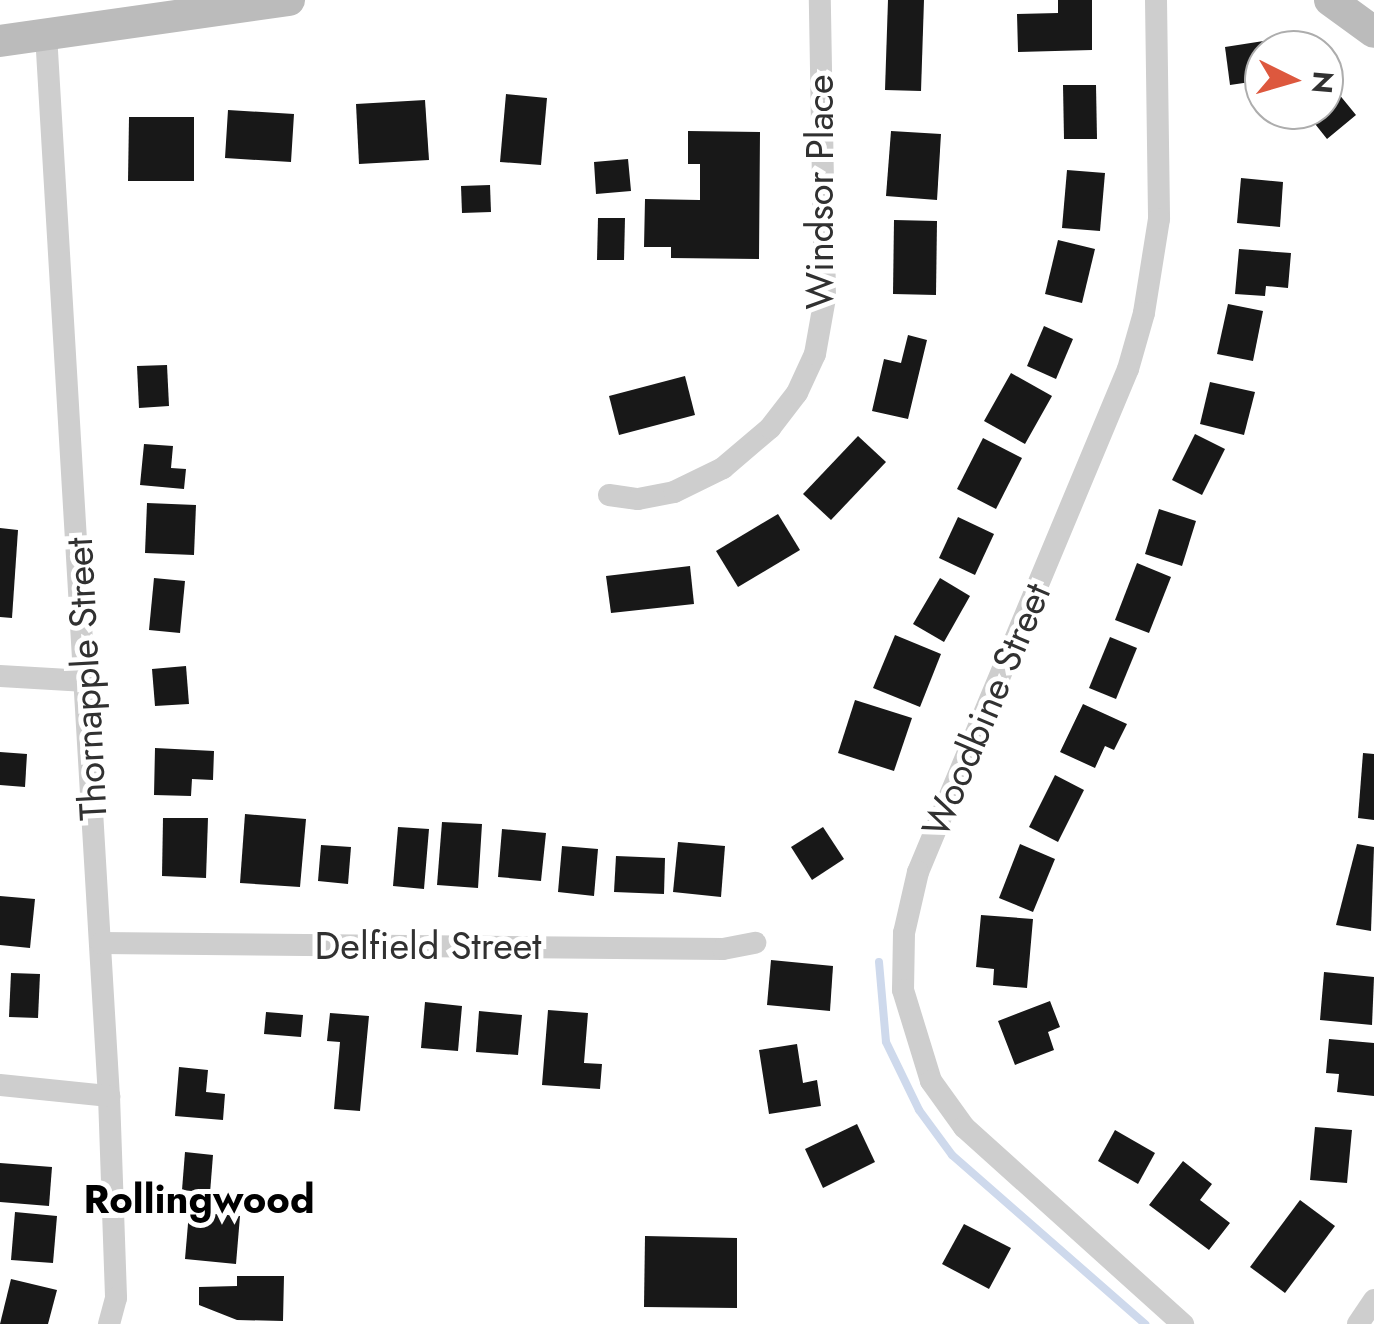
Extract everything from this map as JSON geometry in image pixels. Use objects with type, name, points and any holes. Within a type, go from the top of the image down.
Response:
[{"type":"main road","points":[[0,41],[213,5],[289,0]]},
{"type":"main road","points":[[1330,0],[1374,32]]},
{"type":"street","name":"Windsor Place","points":[[609,495],[638,499],[674,492],[724,468],[779,416],[814,354],[824,298],[820,0]]},
{"type":"street","name":"Woodbine Street","points":[[1156,0],[1159,219],[1144,314],[1128,369],[918,872],[904,933],[903,990],[932,1080],[964,1127],[1183,1324]]},
{"type":"street","name":"Thornapple Street","points":[[46,34],[109,1096],[116,1298],[108,1324]]},
{"type":"street","points":[[0,676],[86,681]]},
{"type":"street","name":"Delfield Street","points":[[101,943],[723,948],[755,944]]},
{"type":"street","points":[[0,1086],[109,1096]]},
{"type":"street","points":[[1358,1324],[1374,1300]]},
{"type":"building","points":[[888,0],[924,0],[921,91],[885,90]]},
{"type":"building","points":[[1058,0],[1092,0],[1092,50],[1018,52],[1017,14],[1058,13]]},
{"type":"building","points":[[1244,44],[1244,83],[1230,85],[1225,47]]},
{"type":"building","points":[[1063,85],[1096,85],[1097,139],[1064,139]]},
{"type":"building","points":[[506,94],[547,98],[541,165],[500,162]]},
{"type":"building","points":[[425,100],[429,160],[359,164],[356,104]]},
{"type":"building","points":[[1344,100],[1356,115],[1344,125]]},
{"type":"building","points":[[228,110],[294,114],[291,162],[225,158]]},
{"type":"building","points":[[129,117],[194,117],[194,181],[128,181]]},
{"type":"building","points":[[1320,130],[1338,130],[1327,139]]},
{"type":"building","points":[[688,131],[760,132],[759,259],[671,258],[671,247],[644,247],[645,199],[700,200],[700,164],[688,164]]},
{"type":"building","points":[[891,131],[941,134],[937,200],[886,196]]},
{"type":"building","points":[[628,159],[631,191],[596,194],[594,162]]},
{"type":"building","points":[[1067,170],[1105,173],[1100,231],[1062,228]]},
{"type":"building","points":[[1241,178],[1283,182],[1280,227],[1237,223]]},
{"type":"building","points":[[490,185],[491,212],[462,213],[461,186]]},
{"type":"building","points":[[598,218],[625,218],[624,260],[597,260]]},
{"type":"building","points":[[894,220],[937,221],[936,295],[893,294]]},
{"type":"building","points":[[1058,240],[1095,249],[1082,303],[1045,294]]},
{"type":"building","points":[[1239,249],[1291,253],[1288,288],[1266,286],[1265,296],[1235,294]]},
{"type":"building","points":[[1228,304],[1263,311],[1253,361],[1217,354]]},
{"type":"building","points":[[1044,326],[1073,339],[1056,379],[1027,366]]},
{"type":"building","points":[[908,335],[927,340],[908,419],[872,411],[884,359],[901,363]]},
{"type":"building","points":[[167,365],[169,406],[139,408],[137,366]]},
{"type":"building","points":[[1011,373],[1052,396],[1025,444],[984,421]]},
{"type":"building","points":[[685,376],[695,415],[619,435],[609,396]]},
{"type":"building","points":[[1210,382],[1255,392],[1244,435],[1200,424]]},
{"type":"building","points":[[1195,434],[1225,449],[1202,495],[1172,480]]},
{"type":"building","points":[[858,436],[886,462],[831,520],[803,494]]},
{"type":"building","points":[[983,438],[1022,458],[996,509],[957,489]]},
{"type":"building","points":[[144,444],[173,446],[171,468],[186,469],[184,489],[140,485]]},
{"type":"building","points":[[147,503],[196,505],[194,555],[145,553]]},
{"type":"building","points":[[1159,509],[1196,521],[1182,566],[1145,554]]},
{"type":"building","points":[[778,514],[800,550],[738,587],[716,551]]},
{"type":"building","points":[[958,517],[994,534],[975,575],[939,558]]},
{"type":"building","points":[[0,528],[18,530],[12,618],[0,617]]},
{"type":"building","points":[[1137,563],[1171,577],[1149,633],[1115,620]]},
{"type":"building","points":[[690,566],[694,604],[611,613],[606,576]]},
{"type":"building","points":[[154,578],[185,581],[180,633],[149,630]]},
{"type":"building","points":[[940,578],[970,596],[944,642],[913,624]]},
{"type":"building","points":[[895,635],[941,654],[920,707],[873,688]]},
{"type":"building","points":[[1110,637],[1137,648],[1116,699],[1089,688]]},
{"type":"building","points":[[186,666],[189,704],[155,706],[152,669]]},
{"type":"building","points":[[855,700],[912,718],[894,771],[838,753]]},
{"type":"building","points":[[1083,704],[1127,724],[1114,750],[1105,746],[1095,768],[1060,752]]},
{"type":"building","points":[[155,748],[214,751],[213,780],[192,779],[191,796],[154,795]]},
{"type":"building","points":[[0,752],[27,754],[25,787],[0,785]]},
{"type":"building","points":[[1363,753],[1374,754],[1374,820],[1358,818]]},
{"type":"building","points":[[1055,775],[1084,790],[1058,842],[1029,827]]},
{"type":"building","points":[[245,814],[306,819],[300,887],[240,883]]},
{"type":"building","points":[[163,818],[208,818],[206,878],[162,876]]},
{"type":"building","points":[[442,822],[482,824],[478,888],[437,885]]},
{"type":"building","points":[[398,827],[429,829],[424,889],[393,886]]},
{"type":"building","points":[[823,827],[844,859],[812,880],[791,847]]},
{"type":"building","points":[[502,829],[546,833],[541,881],[498,877]]},
{"type":"building","points":[[678,842],[725,846],[721,897],[673,892]]},
{"type":"building","points":[[1020,844],[1055,859],[1033,912],[999,898]]},
{"type":"building","points":[[1357,844],[1374,847],[1371,931],[1336,925]]},
{"type":"building","points":[[321,845],[351,847],[348,884],[318,881]]},
{"type":"building","points":[[562,846],[598,849],[594,896],[558,892]]},
{"type":"building","points":[[616,856],[665,858],[664,894],[614,892]]},
{"type":"building","points":[[0,896],[35,899],[30,948],[0,945]]},
{"type":"building","points":[[981,915],[1033,919],[1027,988],[993,985],[994,969],[976,967]]},
{"type":"building","points":[[771,960],[833,966],[830,1011],[767,1005]]},
{"type":"building","points":[[1324,972],[1374,977],[1372,1025],[1320,1020]]},
{"type":"building","points":[[11,973],[40,974],[38,1018],[9,1017]]},
{"type":"building","points":[[1050,1001],[1060,1027],[1048,1032],[1054,1050],[1015,1065],[998,1021]]},
{"type":"building","points":[[425,1002],[462,1006],[458,1051],[421,1048]]},
{"type":"building","points":[[548,1010],[588,1013],[584,1063],[602,1064],[600,1089],[542,1085]]},
{"type":"building","points":[[479,1011],[522,1015],[518,1055],[476,1052]]},
{"type":"building","points":[[266,1012],[303,1015],[301,1037],[264,1034]]},
{"type":"building","points":[[330,1013],[369,1016],[360,1111],[334,1109],[340,1042],[327,1041]]},
{"type":"building","points":[[1329,1039],[1374,1043],[1374,1096],[1337,1092],[1339,1074],[1326,1073]]},
{"type":"building","points":[[797,1044],[803,1083],[817,1080],[821,1106],[769,1114],[759,1050]]},
{"type":"building","points":[[179,1067],[208,1070],[206,1092],[225,1094],[223,1120],[175,1116]]},
{"type":"building","points":[[857,1124],[875,1162],[823,1188],[805,1149]]},
{"type":"building","points":[[1315,1127],[1352,1130],[1347,1183],[1310,1180]]},
{"type":"building","points":[[1115,1130],[1155,1153],[1138,1184],[1098,1161]]},
{"type":"building","points":[[185,1152],[213,1155],[210,1193],[182,1190]]},
{"type":"building","points":[[1183,1161],[1212,1184],[1200,1200],[1230,1223],[1209,1250],[1149,1205]]},
{"type":"building","points":[[0,1163],[52,1167],[49,1206],[0,1202]]},
{"type":"building","points":[[1300,1200],[1335,1226],[1285,1293],[1250,1267]]},
{"type":"building","points":[[15,1212],[57,1216],[53,1263],[11,1260]]},
{"type":"building","points":[[189,1212],[240,1216],[236,1264],[185,1259]]},
{"type":"building","points":[[964,1224],[1011,1248],[989,1289],[942,1264]]},
{"type":"building","points":[[645,1236],[737,1238],[737,1308],[644,1307]]},
{"type":"building","points":[[237,1276],[284,1276],[283,1321],[237,1320],[199,1305],[199,1287],[237,1286]]},
{"type":"building","points":[[11,1279],[57,1290],[48,1324],[0,1324]]},
{"type":"waterway","points":[[879,962],[886,1042],[919,1110],[952,1155],[1145,1324]]},
{"type":"district","name":"Rollingwood","points":[[199,1199]]}]
